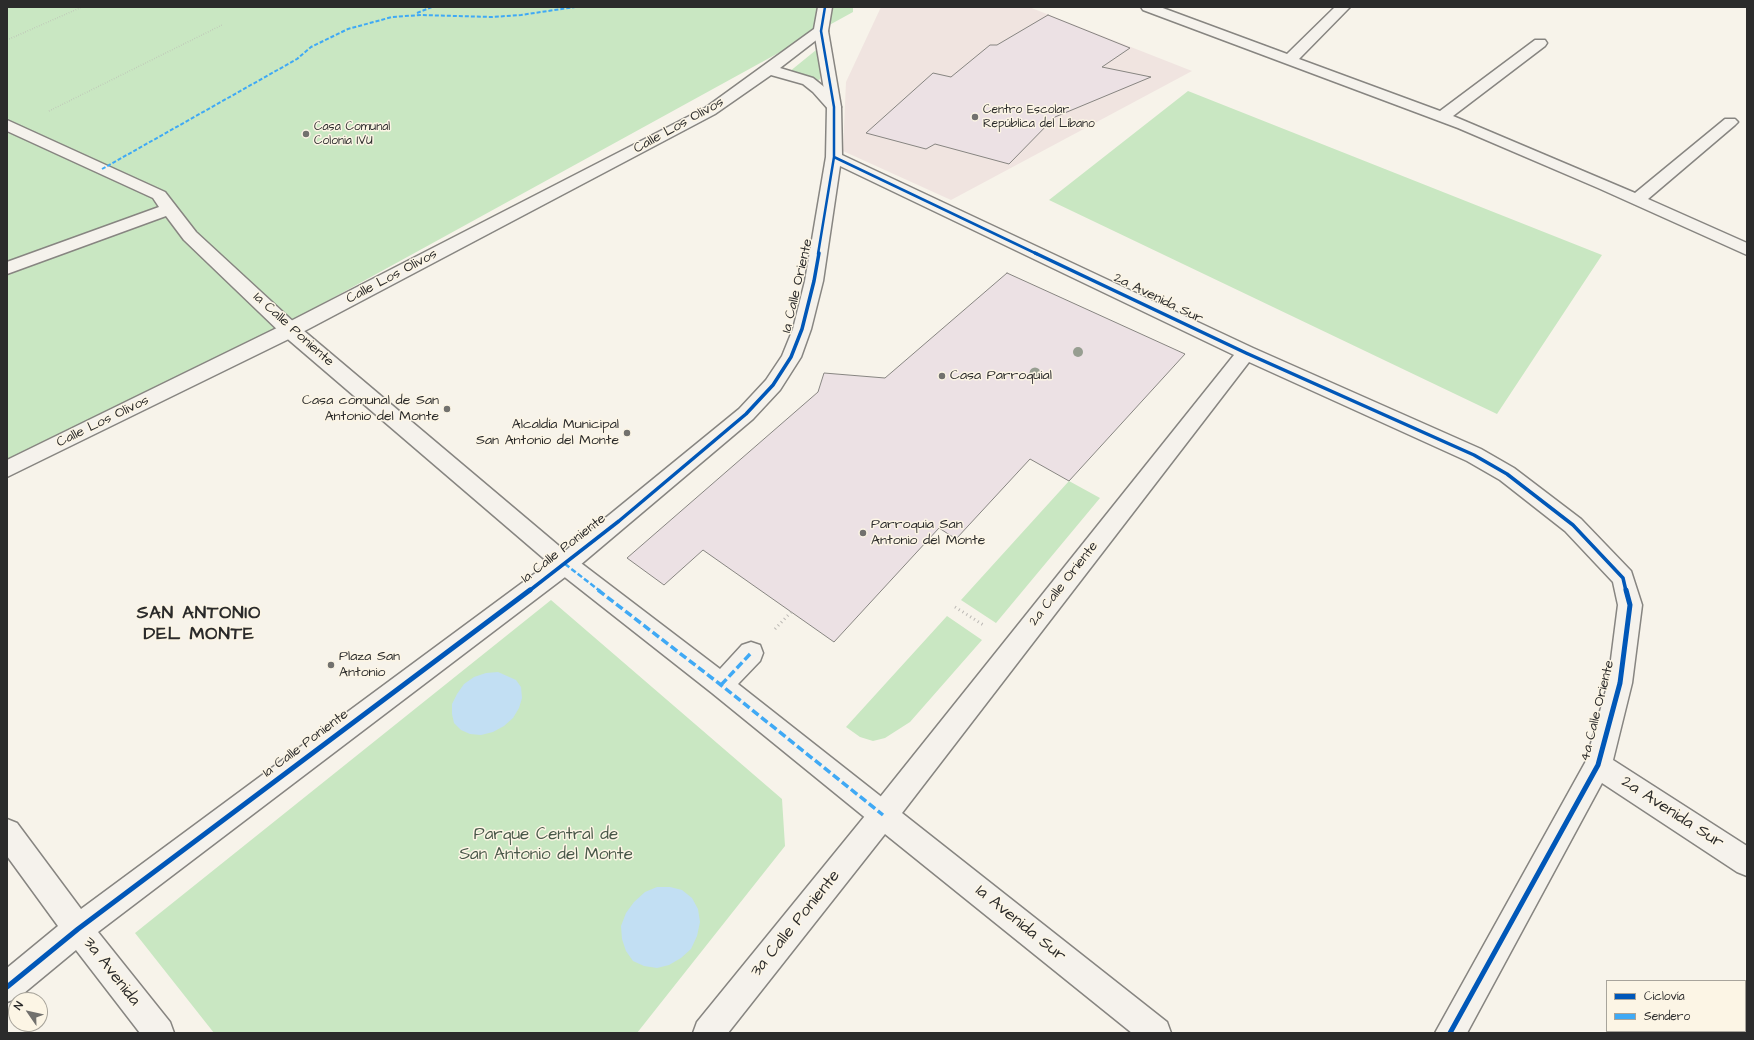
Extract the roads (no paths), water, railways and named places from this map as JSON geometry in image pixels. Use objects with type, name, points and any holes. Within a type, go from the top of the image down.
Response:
[{"type":"street","name":"1a Calle Oriente","points":[[618,521],[746,414],[773,385],[791,357],[802,329],[814,281],[834,157],[834,107],[821,31],[825,7]]},
{"type":"street","points":[[1150,7],[1442,117],[1638,200],[1747,250]]},
{"type":"street","points":[[1289,60],[1342,7]]},
{"type":"street","name":"Calle Los Olivos","points":[[7,469],[290,330],[710,111],[769,70],[821,31]]},
{"type":"street","points":[[1442,117],[1540,43]]},
{"type":"street","points":[[769,70],[791,74],[808,81],[818,89],[834,107]]},
{"type":"street","points":[[1638,200],[1730,122]]},
{"type":"street","name":"1a Calle Poniente","points":[[11,127],[159,195],[190,236],[290,330],[565,564]]},
{"type":"street","name":"2a Avenida Sur","points":[[834,157],[1246,353],[1474,456]]},
{"type":"street","points":[[7,268],[169,209]]},
{"type":"street","name":"2a Calle Oriente","points":[[883,815],[1246,353]]},
{"type":"street","name":"4a Calle Oriente","points":[[1450,1033],[1598,765],[1620,683],[1630,605],[1623,578],[1573,525],[1507,474],[1474,456]]},
{"type":"street","name":"1a Calle Poniente","points":[[7,987],[78,929],[565,564],[618,521]]},
{"type":"street","name":"1a Avenida Sur","points":[[565,564],[721,685],[1156,1033]]},
{"type":"street","points":[[721,685],[751,653]]},
{"type":"street","name":"2a Avenida Sur","points":[[1598,765],[1747,862]]},
{"type":"street","name":"3a Calle Poniente","points":[[708,1033],[883,815]]},
{"type":"street","name":"3a Avenida","points":[[7,834],[78,929],[159,1033]]},
{"type":"water","points":[[498,672],[516,680],[521,687],[522,698],[519,708],[513,718],[504,726],[493,732],[481,735],[470,734],[461,730],[454,723],[452,714],[452,704],[457,694],[464,684],[474,677],[486,673]]},
{"type":"water","points":[[657,887],[670,887],[682,890],[692,898],[698,909],[700,922],[697,936],[691,949],[681,958],[669,965],[657,968],[644,966],[633,961],[626,951],[622,939],[621,926],[626,913],[634,902],[645,892]]},
{"type":"place","name":"Centro Escolar República del Líbano","points":[[975,117]]},
{"type":"place","name":"Casa Comunal Colonia IVU","points":[[306,134]]},
{"type":"place","name":"Casa Parroquial","points":[[942,376]]},
{"type":"place","name":"Casa comunal de San Antonio del Monte","points":[[447,409]]},
{"type":"place","name":"Alcaldía Municipal San Antonio del Monte","points":[[627,433]]},
{"type":"place","name":"Parroquia San Antonio del Monte","points":[[863,533]]},
{"type":"place","name":"Plaza San Antonio","points":[[331,665]]},
{"type":"district","name":"SAN ANTONIO DEL MONTE","points":[[199,624]]},
{"type":"park label","name":"Parque Central de San Antonio del Monte","points":[[546,845]]}]
